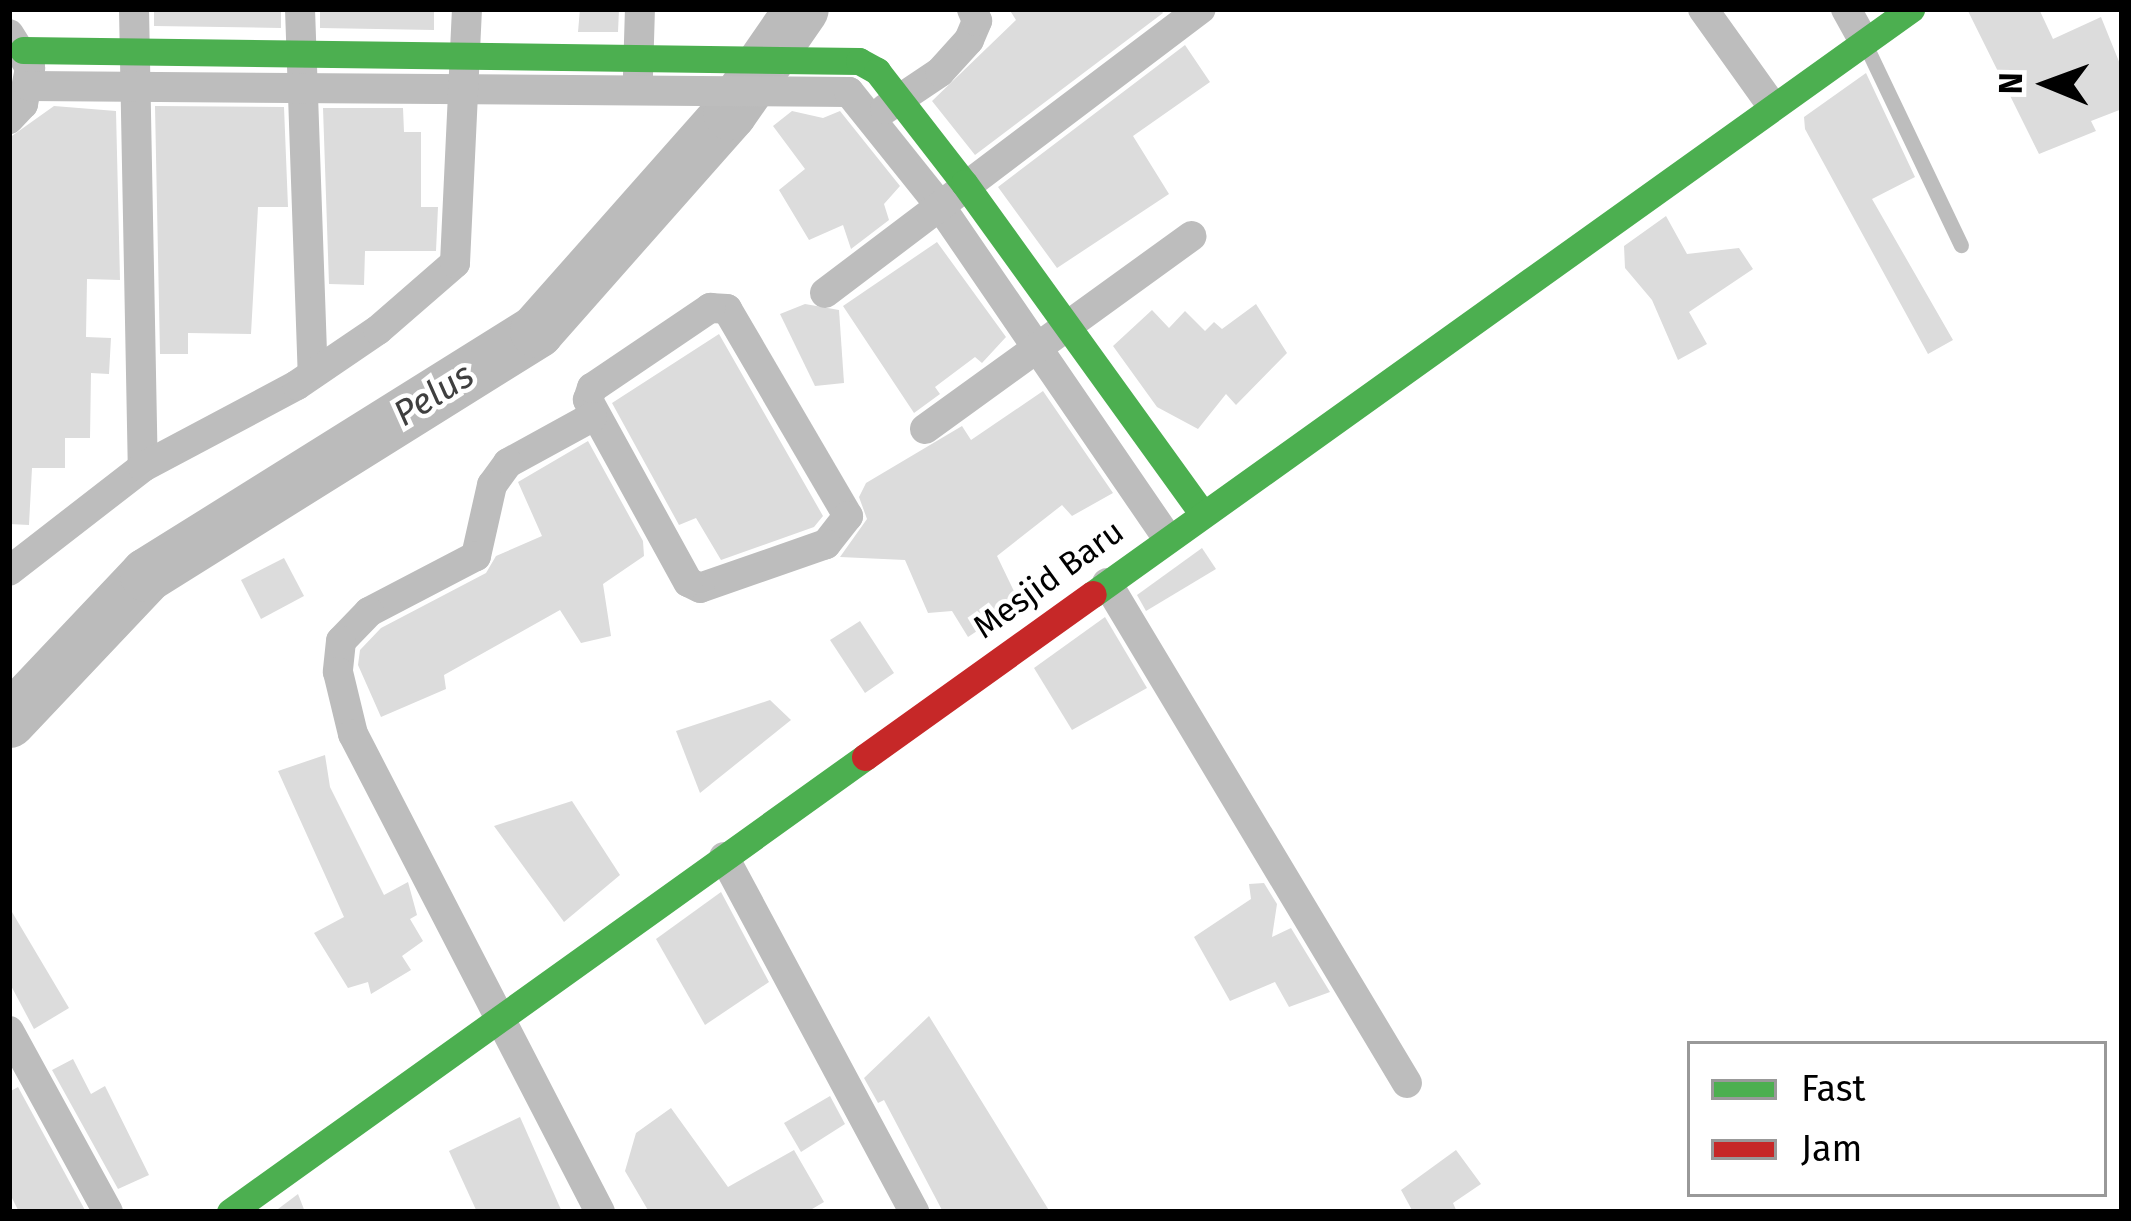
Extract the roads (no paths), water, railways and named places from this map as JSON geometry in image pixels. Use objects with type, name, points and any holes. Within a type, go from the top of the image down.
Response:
[{"type":"street","points":[[134,9],[143,467]]},
{"type":"street","points":[[300,9],[313,374]]},
{"type":"street","points":[[9,571],[143,467],[313,374],[455,263],[469,88],[467,9]]},
{"type":"street","points":[[640,9],[650,56],[647,90]]},
{"type":"street","points":[[872,118],[969,40],[977,21],[972,9]]},
{"type":"street","points":[[825,292],[964,182],[1201,9]]},
{"type":"street","points":[[1703,9],[1770,104]]},
{"type":"street","points":[[1846,9],[1864,41]]},
{"type":"street","name":"Mesjid Baru","points":[[230,1212],[501,1012],[1107,583],[1770,104],[1911,9]]},
{"type":"street","points":[[9,119],[29,86],[16,42],[135,55],[835,57],[877,71],[899,98],[1203,514]]},
{"type":"street","points":[[29,86],[849,92],[938,203],[1168,539]]},
{"type":"street","points":[[925,429],[1070,329],[1192,236]]},
{"type":"street","points":[[710,308],[727,309],[848,516],[844,530],[826,544],[700,588],[688,582],[592,417],[592,388],[710,308]]},
{"type":"street","points":[[592,417],[508,463],[492,484],[476,556],[369,612],[341,641],[338,672],[353,734],[501,1012],[600,1212]]},
{"type":"street","points":[[1107,583],[1407,1083]]},
{"type":"street","points":[[724,857],[914,1212]]},
{"type":"street","points":[[9,1031],[108,1212]]},
{"type":"lane","points":[[1864,41],[1961,245]]},
{"type":"waterway","name":"Pelus","points":[[9,721],[147,575],[537,331],[730,113],[802,9]]}]
